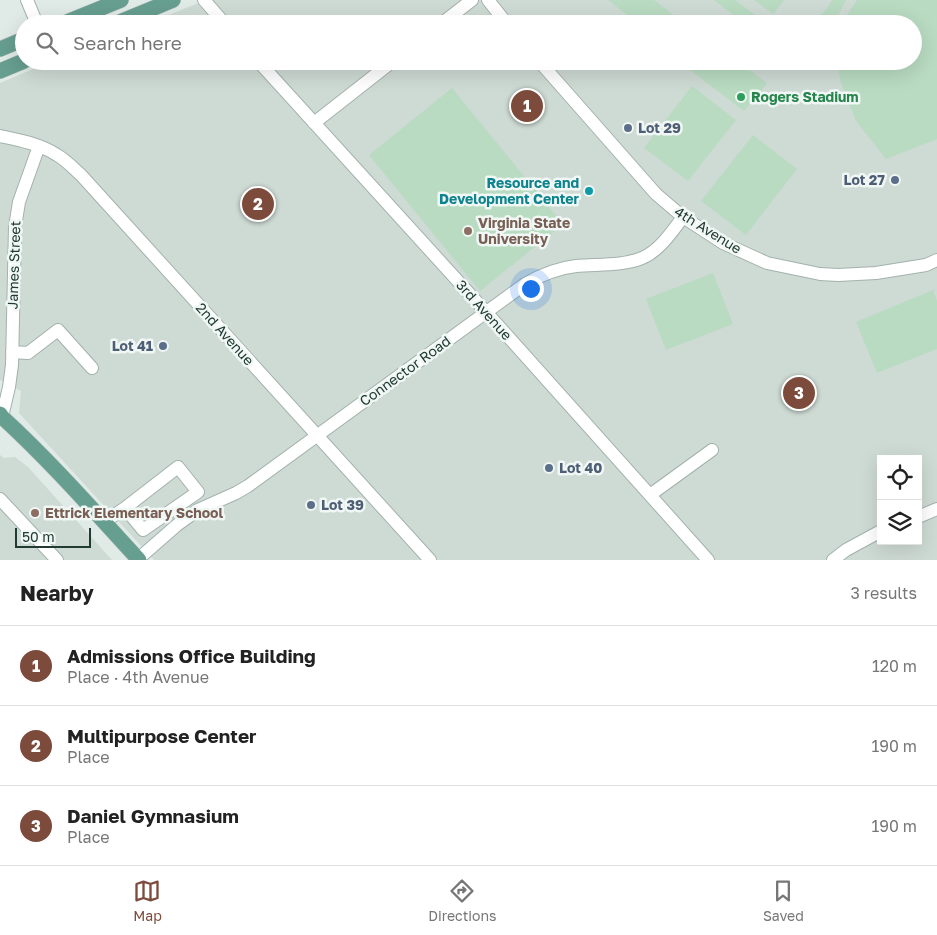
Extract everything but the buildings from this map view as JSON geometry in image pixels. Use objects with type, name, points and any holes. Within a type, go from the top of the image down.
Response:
[{"type":"main road","points":[[84,15],[121,0]]},
{"type":"main road","points":[[136,15],[173,0]]},
{"type":"main road","points":[[0,49],[15,43]]},
{"type":"main road","points":[[0,71],[15,65]]},
{"type":"main road","points":[[1,416],[33,445],[138,560]]},
{"type":"street","points":[[27,0],[33,15]]},
{"type":"street","points":[[204,0],[217,15]]},
{"type":"street","points":[[453,15],[472,0]]},
{"type":"street","points":[[488,0],[500,15]]},
{"type":"street","name":"3rd Avenue","points":[[266,70],[708,560]]},
{"type":"street","points":[[314,123],[382,70]]},
{"type":"street","name":"4th Avenue","points":[[547,70],[656,194],[683,218],[723,243],[767,262],[804,272],[856,275],[933,265]]},
{"type":"street","name":"2nd Avenue","points":[[0,136],[39,146],[56,154],[81,175],[430,560]]},
{"type":"street","name":"James Street","points":[[1,416],[10,387],[14,227],[16,213],[39,146]]},
{"type":"street","name":"Connector Road","points":[[138,560],[188,517],[198,510],[236,493],[525,284],[538,276],[575,266],[628,262],[642,258],[654,250],[683,218]]},
{"type":"street","points":[[12,352],[28,353],[58,330],[92,368]]},
{"type":"street","points":[[650,495],[712,450]]},
{"type":"street","points":[[104,522],[178,467],[198,492],[143,530],[125,508]]},
{"type":"street","points":[[0,499],[58,560]]},
{"type":"street","points":[[922,515],[937,509]]},
{"type":"street","points":[[834,560],[846,550],[877,532]]},
{"type":"shaded area","name":"Virginia State University","points":[[206,0],[937,0],[937,560],[154,560],[19,413],[21,391],[0,380],[0,83],[31,70],[922,70],[922,15],[168,15]]},
{"type":"shaded area","name":"Ettrick Elementary School","points":[[0,455],[4,458],[15,457],[28,467],[112,560],[0,560]]},
{"type":"green space","points":[[608,0],[654,0],[673,15],[627,15]]},
{"type":"green space","points":[[714,0],[735,0],[755,15],[733,15]]},
{"type":"green space","points":[[754,0],[784,0],[773,14]]},
{"type":"green space","points":[[832,0],[846,0],[838,15],[821,15]]},
{"type":"green space","points":[[857,0],[937,0],[937,139],[886,159],[856,121],[840,80],[839,70],[922,70],[922,15],[848,15]]},
{"type":"green space","name":"Rogers Stadium","points":[[690,70],[750,70],[767,83],[744,111]]},
{"type":"green space","points":[[692,86],[736,120],[688,181],[644,148]]},
{"type":"green space","points":[[452,88],[563,224],[480,291],[369,155]]},
{"type":"green space","points":[[753,135],[797,169],[746,235],[701,201]]},
{"type":"green space","points":[[713,273],[733,324],[666,350],[646,299]]},
{"type":"green space","points":[[933,290],[937,301],[937,349],[877,373],[856,322]]},
{"type":"place","name":"Rogers Stadium","points":[[741,97]]},
{"type":"place","name":"Admissions Office Building","points":[[527,106]]},
{"type":"place","name":"Lot 29","points":[[628,128]]},
{"type":"place","name":"Lot 27","points":[[895,180]]},
{"type":"place","name":"Resource and Development Center","points":[[589,191]]},
{"type":"place","name":"Multipurpose Center","points":[[258,204]]},
{"type":"place","name":"Virginia State University","points":[[468,231]]},
{"type":"place","name":"Lot 41","points":[[163,346]]},
{"type":"place","name":"Daniel Gymnasium","points":[[799,393]]},
{"type":"place","name":"Lot 40","points":[[549,468]]},
{"type":"place","name":"Lot 39","points":[[311,505]]},
{"type":"place","name":"Ettrick Elementary School","points":[[35,513]]}]
